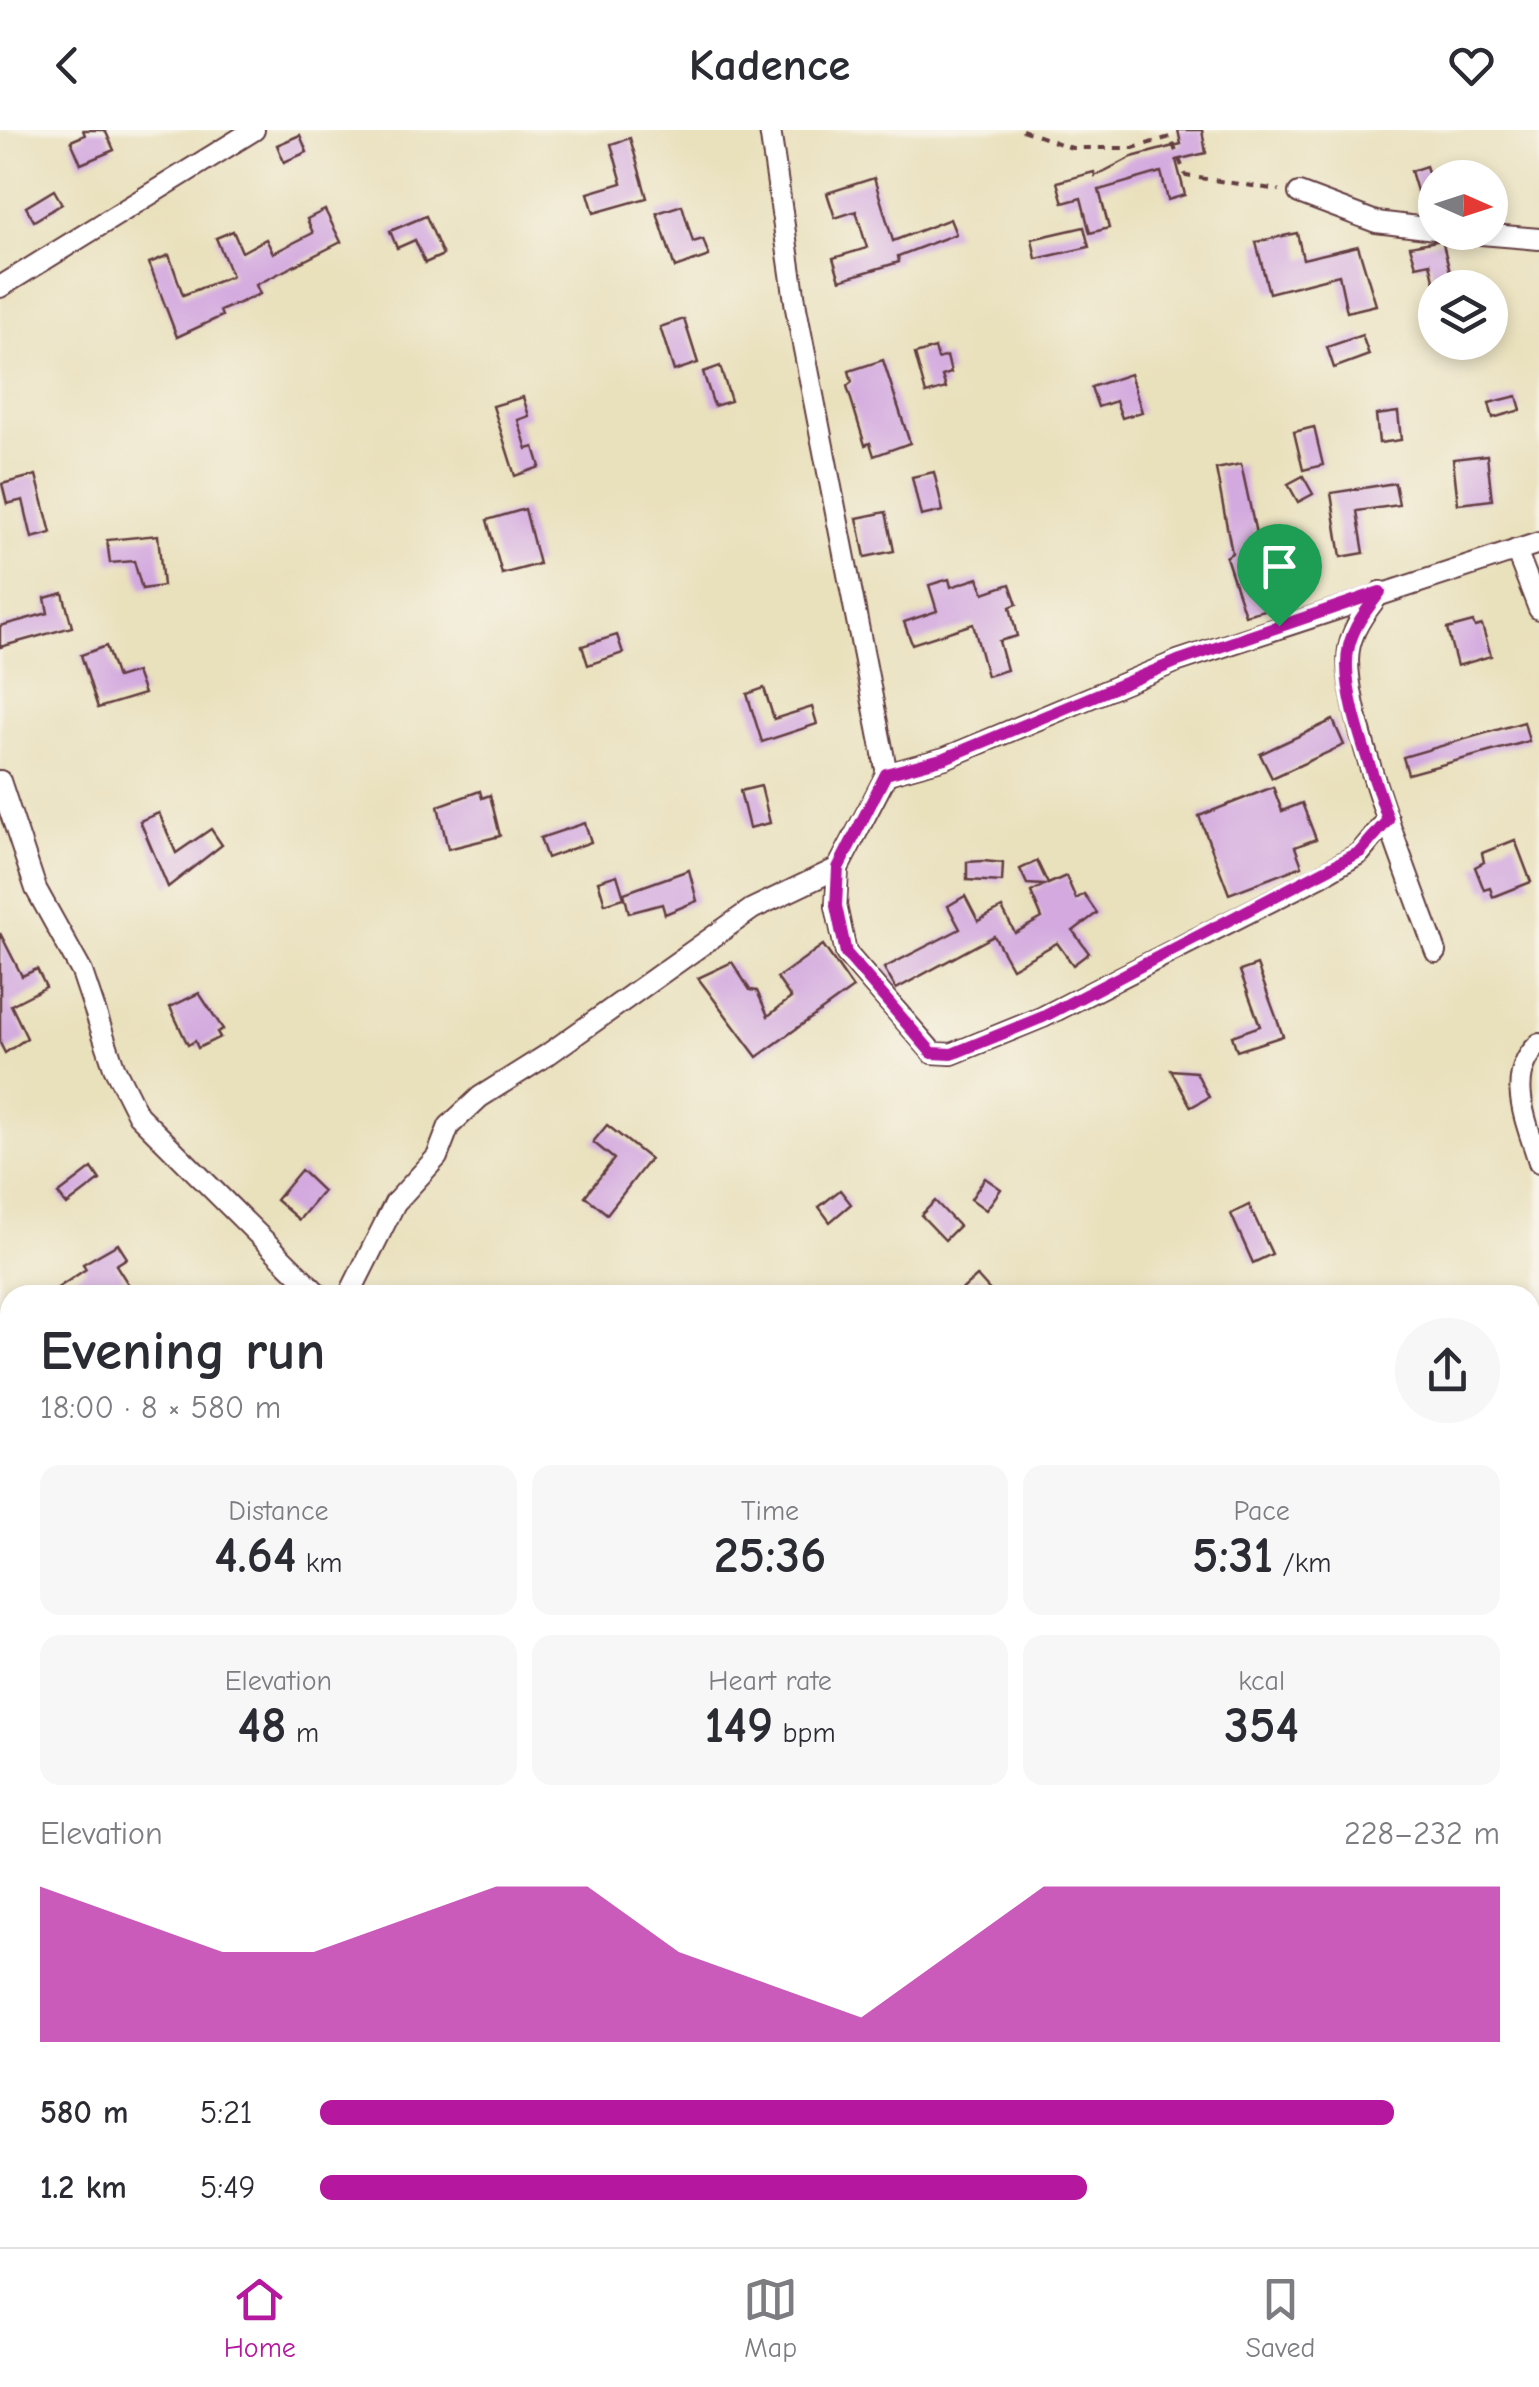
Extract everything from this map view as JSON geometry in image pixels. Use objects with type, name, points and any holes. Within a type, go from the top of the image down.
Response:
[{"type":"street","points":[[0,286],[254,130]]},
{"type":"street","points":[[770,130],[796,308],[886,774],[838,868],[836,906],[846,953],[932,1053],[952,1054],[1043,1017],[1320,876],[1360,852],[1388,820]]},
{"type":"street","points":[[1300,193],[1376,222],[1418,227]]},
{"type":"street","points":[[1508,236],[1539,239]]},
{"type":"street","points":[[886,774],[945,758],[1178,661],[1539,543]]},
{"type":"street","points":[[1516,550],[1539,609]]},
{"type":"street","points":[[1380,592],[1360,620],[1349,646],[1348,682],[1388,820],[1436,952]]},
{"type":"street","points":[[0,781],[36,889],[82,972],[114,1067],[138,1115],[308,1285]]},
{"type":"street","points":[[354,1285],[395,1203],[436,1157],[449,1126],[480,1096],[547,1055],[752,908],[838,868]]},
{"type":"street","points":[[1539,1044],[1527,1055],[1518,1078],[1539,1162]]},
{"type":"path","points":[[1022,130],[1072,148],[1133,148],[1170,136],[1186,176],[1300,193]]},
{"type":"building","points":[[83,130],[105,130],[114,150],[81,164],[71,141],[85,135]]},
{"type":"building","points":[[1178,130],[1202,130],[1206,153],[1176,160],[1185,195],[1168,200],[1161,172],[1099,190],[1109,228],[1090,233],[1081,198],[1063,203],[1057,182],[1094,172],[1095,176],[1132,157],[1181,144]]},
{"type":"building","points":[[300,135],[307,152],[284,162],[277,145]]},
{"type":"building","points":[[630,138],[647,198],[594,213],[588,193],[622,183],[611,144]]},
{"type":"building","points":[[1418,169],[1418,194],[1411,171]]},
{"type":"building","points":[[874,178],[893,241],[950,219],[956,234],[898,256],[899,262],[840,280],[833,258],[867,248],[856,211],[835,218],[827,193]]},
{"type":"building","points":[[54,190],[62,204],[34,221],[26,207]]},
{"type":"building","points":[[682,205],[693,242],[703,239],[709,256],[675,268],[657,213]]},
{"type":"building","points":[[325,210],[341,242],[256,285],[260,294],[220,311],[222,316],[177,337],[149,263],[169,255],[183,295],[232,276],[216,238],[233,231],[242,252],[266,239],[273,253],[313,233],[307,219]]},
{"type":"building","points":[[426,216],[443,255],[425,263],[415,240],[397,248],[390,231]]},
{"type":"building","points":[[1084,227],[1089,247],[1036,259],[1032,239]]},
{"type":"building","points":[[1297,233],[1303,259],[1358,246],[1376,305],[1347,312],[1339,275],[1269,293],[1256,242]]},
{"type":"building","points":[[1418,244],[1418,250],[1444,250],[1450,270],[1432,270],[1430,263],[1416,266],[1410,246]]},
{"type":"building","points":[[684,319],[698,363],[674,371],[660,327]]},
{"type":"building","points":[[1362,335],[1369,355],[1334,368],[1327,347]]},
{"type":"building","points":[[935,348],[938,359],[947,356],[951,373],[942,376],[946,388],[926,394],[915,354]]},
{"type":"building","points":[[883,360],[910,443],[874,456],[870,443],[865,445],[847,386],[852,382],[849,371]]},
{"type":"building","points":[[720,366],[731,401],[714,406],[703,372]]},
{"type":"building","points":[[1130,374],[1142,412],[1122,418],[1116,401],[1098,407],[1091,387]]},
{"type":"building","points":[[1517,396],[1521,410],[1493,418],[1489,403]]},
{"type":"building","points":[[523,397],[529,416],[518,420],[527,449],[534,447],[540,467],[515,476],[493,406]]},
{"type":"building","points":[[1398,412],[1401,440],[1379,443],[1376,415]]},
{"type":"building","points":[[1314,427],[1323,465],[1303,470],[1294,432]]},
{"type":"building","points":[[1487,455],[1492,500],[1458,504],[1453,459]]},
{"type":"building","points":[[1241,464],[1272,608],[1245,615],[1226,557],[1232,553],[1216,469]]},
{"type":"building","points":[[934,472],[943,511],[921,516],[912,477]]},
{"type":"building","points":[[36,475],[51,533],[32,538],[23,500],[7,504],[2,484]]},
{"type":"building","points":[[1303,476],[1313,494],[1298,502],[1288,484]]},
{"type":"building","points":[[1395,483],[1399,505],[1357,511],[1364,553],[1341,557],[1331,493]]},
{"type":"building","points":[[525,509],[539,564],[502,574],[487,520]]},
{"type":"building","points":[[886,512],[894,551],[865,557],[857,518]]},
{"type":"building","points":[[158,535],[163,586],[142,589],[134,561],[110,563],[107,540]]},
{"type":"building","points":[[978,578],[984,593],[1010,584],[1017,604],[1010,607],[1017,636],[999,641],[1007,670],[987,676],[973,624],[912,644],[904,622],[937,611],[929,585],[949,579],[951,587]]},
{"type":"building","points":[[63,593],[72,627],[0,647],[0,626],[48,613],[45,598]]},
{"type":"building","points":[[1473,622],[1475,627],[1482,625],[1491,656],[1457,666],[1447,629]]},
{"type":"building","points":[[617,635],[623,653],[588,665],[582,646]]},
{"type":"building","points":[[106,646],[117,678],[136,672],[144,694],[98,708],[81,655]]},
{"type":"building","points":[[764,688],[774,719],[812,707],[817,724],[762,742],[747,694]]},
{"type":"building","points":[[1333,720],[1344,745],[1272,778],[1260,754]]},
{"type":"building","points":[[1524,722],[1529,741],[1408,774],[1403,757]]},
{"type":"building","points":[[761,786],[770,823],[749,828],[740,791]]},
{"type":"building","points":[[1273,787],[1282,811],[1302,803],[1316,839],[1295,847],[1302,866],[1229,894],[1199,816]]},
{"type":"building","points":[[480,791],[482,798],[490,795],[500,836],[448,849],[438,806]]},
{"type":"building","points":[[159,813],[176,853],[211,829],[222,845],[168,887],[140,821]]},
{"type":"building","points":[[585,823],[591,842],[547,858],[540,838]]},
{"type":"building","points":[[1515,840],[1531,882],[1493,897],[1490,888],[1484,890],[1475,867],[1484,862],[1482,853]]},
{"type":"building","points":[[1037,861],[1048,884],[1066,876],[1076,899],[1084,894],[1097,913],[1073,931],[1089,953],[1073,965],[1057,943],[1012,968],[994,936],[896,989],[884,968],[960,929],[948,906],[965,896],[978,921],[1002,908],[1015,933],[1042,918],[1031,892],[1044,885],[1027,884],[1020,869]]},
{"type":"building","points":[[967,862],[1003,863],[1002,882],[967,880]]},
{"type":"building","points":[[689,870],[697,901],[665,914],[662,904],[629,913],[624,893]]},
{"type":"building","points":[[617,875],[624,898],[605,904],[598,881]]},
{"type":"building","points":[[0,933],[22,976],[37,969],[46,987],[11,1005],[27,1038],[5,1053],[0,1043]]},
{"type":"building","points":[[823,945],[853,988],[757,1057],[698,978],[732,962],[750,990],[757,991],[768,1016],[791,998],[777,978]]},
{"type":"building","points":[[1257,965],[1283,1036],[1237,1051],[1232,1036],[1260,1026],[1240,971]]},
{"type":"building","points":[[199,993],[223,1029],[217,1032],[220,1037],[198,1048],[195,1041],[188,1045],[170,1007]]},
{"type":"building","points":[[1171,1070],[1196,1072],[1209,1097],[1191,1107]]},
{"type":"building","points":[[607,1125],[650,1159],[607,1214],[585,1196],[614,1159],[593,1142]]},
{"type":"building","points":[[92,1168],[100,1180],[67,1205],[58,1194]]},
{"type":"building","points":[[301,1170],[323,1191],[299,1220],[276,1200]]},
{"type":"building","points":[[985,1178],[1001,1189],[986,1210],[971,1199]]},
{"type":"building","points":[[840,1190],[851,1204],[830,1222],[819,1207]]},
{"type":"building","points":[[935,1201],[959,1226],[945,1240],[921,1215]]},
{"type":"building","points":[[1249,1205],[1272,1254],[1253,1263],[1231,1214]]},
{"type":"building","points":[[118,1244],[127,1258],[116,1265],[129,1285],[62,1285],[86,1269],[83,1264]]},
{"type":"building","points":[[977,1276],[985,1285],[967,1285]]},
{"type":"route","points":[[1380,592],[1360,620],[1349,646],[1348,682],[1388,820],[1378,834],[1360,852],[1320,876],[1043,1017],[952,1054],[932,1053],[846,953],[836,906],[838,868],[886,774],[945,758],[1178,661],[1279,626],[1380,592]]}]
